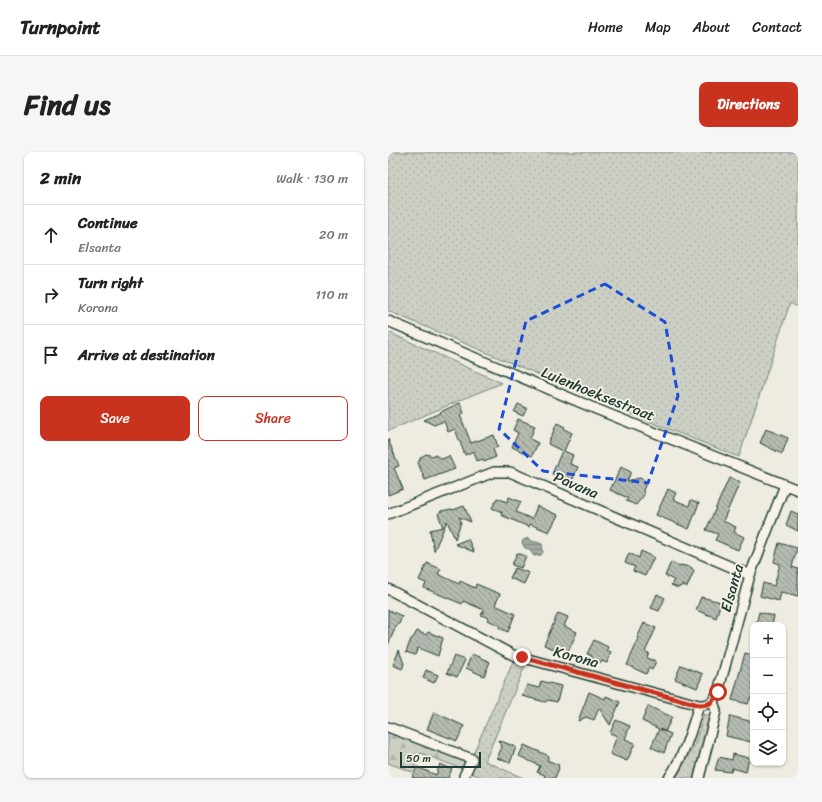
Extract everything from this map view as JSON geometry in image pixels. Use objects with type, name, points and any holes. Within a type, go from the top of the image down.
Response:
[{"type":"street","name":"Luienhoeksestraat","points":[[388,320],[596,409],[798,490]]},
{"type":"street","name":"Pavana","points":[[388,514],[494,472],[510,472],[750,575]]},
{"type":"street","name":"Elsanta","points":[[699,778],[716,711],[713,701],[718,692],[750,575],[785,485]]},
{"type":"street","name":"Korona","points":[[388,589],[513,655],[699,705]]},
{"type":"street","points":[[669,778],[689,740],[699,705],[706,705],[713,701]]},
{"type":"street","points":[[388,727],[472,760],[465,777]]},
{"type":"highlighted area","points":[[605,284],[665,322],[678,396],[648,483],[543,471],[499,429],[526,321]]},
{"type":"green space","points":[[388,152],[798,152],[798,307],[790,303],[739,457],[658,425],[388,311]]},
{"type":"green space","points":[[388,332],[502,383],[388,431]]},
{"type":"green space","points":[[513,662],[525,666],[485,761],[523,778],[484,778],[471,773],[477,758],[472,756]]},
{"type":"green space","points":[[704,714],[708,716],[710,721],[695,778],[676,778],[694,746]]},
{"type":"green space","points":[[388,731],[466,761],[462,769],[421,753],[412,772],[388,763]]},
{"type":"shaded area","points":[[528,538],[534,542],[542,544],[543,552],[541,555],[534,556],[529,549],[525,548],[522,543],[523,540]]},
{"type":"building","points":[[460,403],[464,413],[460,415],[471,443],[494,435],[498,447],[493,449],[496,457],[484,462],[483,459],[477,461],[474,451],[465,455],[455,429],[448,432],[444,421],[434,425],[424,420]]},
{"type":"building","points":[[518,404],[527,408],[523,416],[514,412]]},
{"type":"building","points":[[518,419],[535,426],[530,439],[538,443],[532,456],[512,447],[518,433],[513,430]]},
{"type":"building","points":[[557,423],[572,433],[564,451],[573,455],[570,464],[578,467],[572,481],[552,474],[562,451],[548,444]]},
{"type":"building","points":[[766,429],[788,438],[782,454],[760,443]]},
{"type":"building","points":[[388,439],[399,466],[394,468],[403,489],[388,495]]},
{"type":"building","points":[[426,454],[433,456],[435,455],[442,459],[449,456],[455,469],[425,480],[418,463],[421,457]]},
{"type":"building","points":[[621,467],[631,472],[627,481],[640,478],[644,480],[644,495],[636,505],[626,501],[628,498],[610,490]]},
{"type":"building","points":[[729,478],[740,482],[723,521],[736,527],[734,532],[744,537],[738,550],[715,540],[718,534],[706,530]]},
{"type":"building","points":[[668,489],[676,493],[673,499],[689,506],[691,500],[699,503],[689,529],[656,515]]},
{"type":"building","points":[[509,497],[521,502],[516,512],[532,519],[537,506],[558,515],[549,532],[530,524],[529,527],[501,515],[502,512],[492,508],[497,498],[507,502]]},
{"type":"building","points":[[464,506],[471,522],[459,517],[461,522],[455,539],[447,521],[434,551],[430,530],[443,527],[438,514],[441,511],[453,510]]},
{"type":"building","points":[[791,511],[798,514],[798,531],[786,525]]},
{"type":"building","points":[[468,539],[474,552],[455,544]]},
{"type":"building","points":[[779,543],[797,548],[792,567],[798,569],[798,596],[781,592],[779,601],[760,596],[763,583],[774,586],[780,564],[774,562]]},
{"type":"building","points":[[641,551],[654,557],[645,576],[633,571],[635,567],[625,563],[629,553],[639,558]]},
{"type":"building","points":[[517,553],[526,556],[521,568],[512,565]]},
{"type":"building","points":[[671,562],[680,566],[691,567],[694,571],[687,587],[683,585],[678,588],[671,585],[674,580],[665,576]]},
{"type":"building","points":[[427,563],[441,569],[438,574],[459,584],[460,581],[475,588],[476,584],[500,594],[495,605],[515,614],[508,632],[499,628],[500,626],[488,620],[489,618],[481,615],[484,610],[463,601],[462,604],[424,588],[426,583],[419,580]]},
{"type":"building","points":[[515,568],[529,573],[524,584],[510,578]]},
{"type":"building","points":[[657,594],[665,598],[659,611],[651,608]]},
{"type":"building","points":[[701,597],[721,602],[716,618],[696,610]]},
{"type":"building","points":[[388,610],[402,616],[388,645]]},
{"type":"building","points":[[759,612],[774,616],[773,622],[757,622]]},
{"type":"building","points":[[558,613],[568,617],[564,626],[577,632],[568,652],[557,647],[556,650],[544,645]]},
{"type":"building","points":[[644,623],[656,628],[645,652],[649,653],[647,658],[656,661],[652,670],[649,668],[646,674],[627,665]]},
{"type":"building","points":[[417,631],[426,635],[428,632],[443,638],[438,656],[418,648],[415,655],[406,652],[411,639]]},
{"type":"building","points":[[594,640],[608,647],[607,650],[611,652],[607,663],[602,661],[601,663],[591,658],[592,656],[587,654]]},
{"type":"building","points":[[399,650],[404,664],[402,669],[393,665]]},
{"type":"building","points":[[745,653],[750,654],[750,698],[748,704],[732,700]]},
{"type":"building","points":[[472,654],[490,662],[484,676],[466,668]]},
{"type":"building","points":[[454,656],[465,660],[457,677],[447,673]]},
{"type":"building","points":[[681,665],[703,674],[697,688],[675,679]]},
{"type":"building","points":[[426,670],[438,675],[434,683],[423,678]]},
{"type":"building","points":[[541,681],[561,686],[557,702],[548,700],[545,702],[522,696],[527,685],[539,688]]},
{"type":"building","points":[[589,692],[605,699],[606,696],[620,702],[610,725],[599,708],[594,720],[586,717],[578,721]]},
{"type":"building","points":[[648,706],[672,717],[665,731],[671,734],[664,753],[651,747],[659,729],[642,721]]},
{"type":"building","points":[[434,712],[464,726],[457,741],[427,729]]},
{"type":"building","points":[[730,716],[750,721],[750,742],[726,736]]},
{"type":"building","points":[[616,720],[630,726],[625,739],[635,743],[627,761],[610,754],[617,736],[610,733]]},
{"type":"building","points":[[498,740],[516,747],[510,763],[497,758],[502,747]]},
{"type":"building","points":[[524,745],[549,756],[547,760],[559,765],[555,778],[544,778],[545,775],[537,772],[540,766],[519,756]]},
{"type":"building","points":[[733,754],[749,758],[746,772],[732,768],[731,772],[715,770],[719,757],[732,760]]},
{"type":"building","points":[[440,764],[452,769],[448,778],[412,778],[417,767],[436,775]]},
{"type":"route","points":[[522,657],[699,705],[706,705],[713,701],[718,692]]}]
